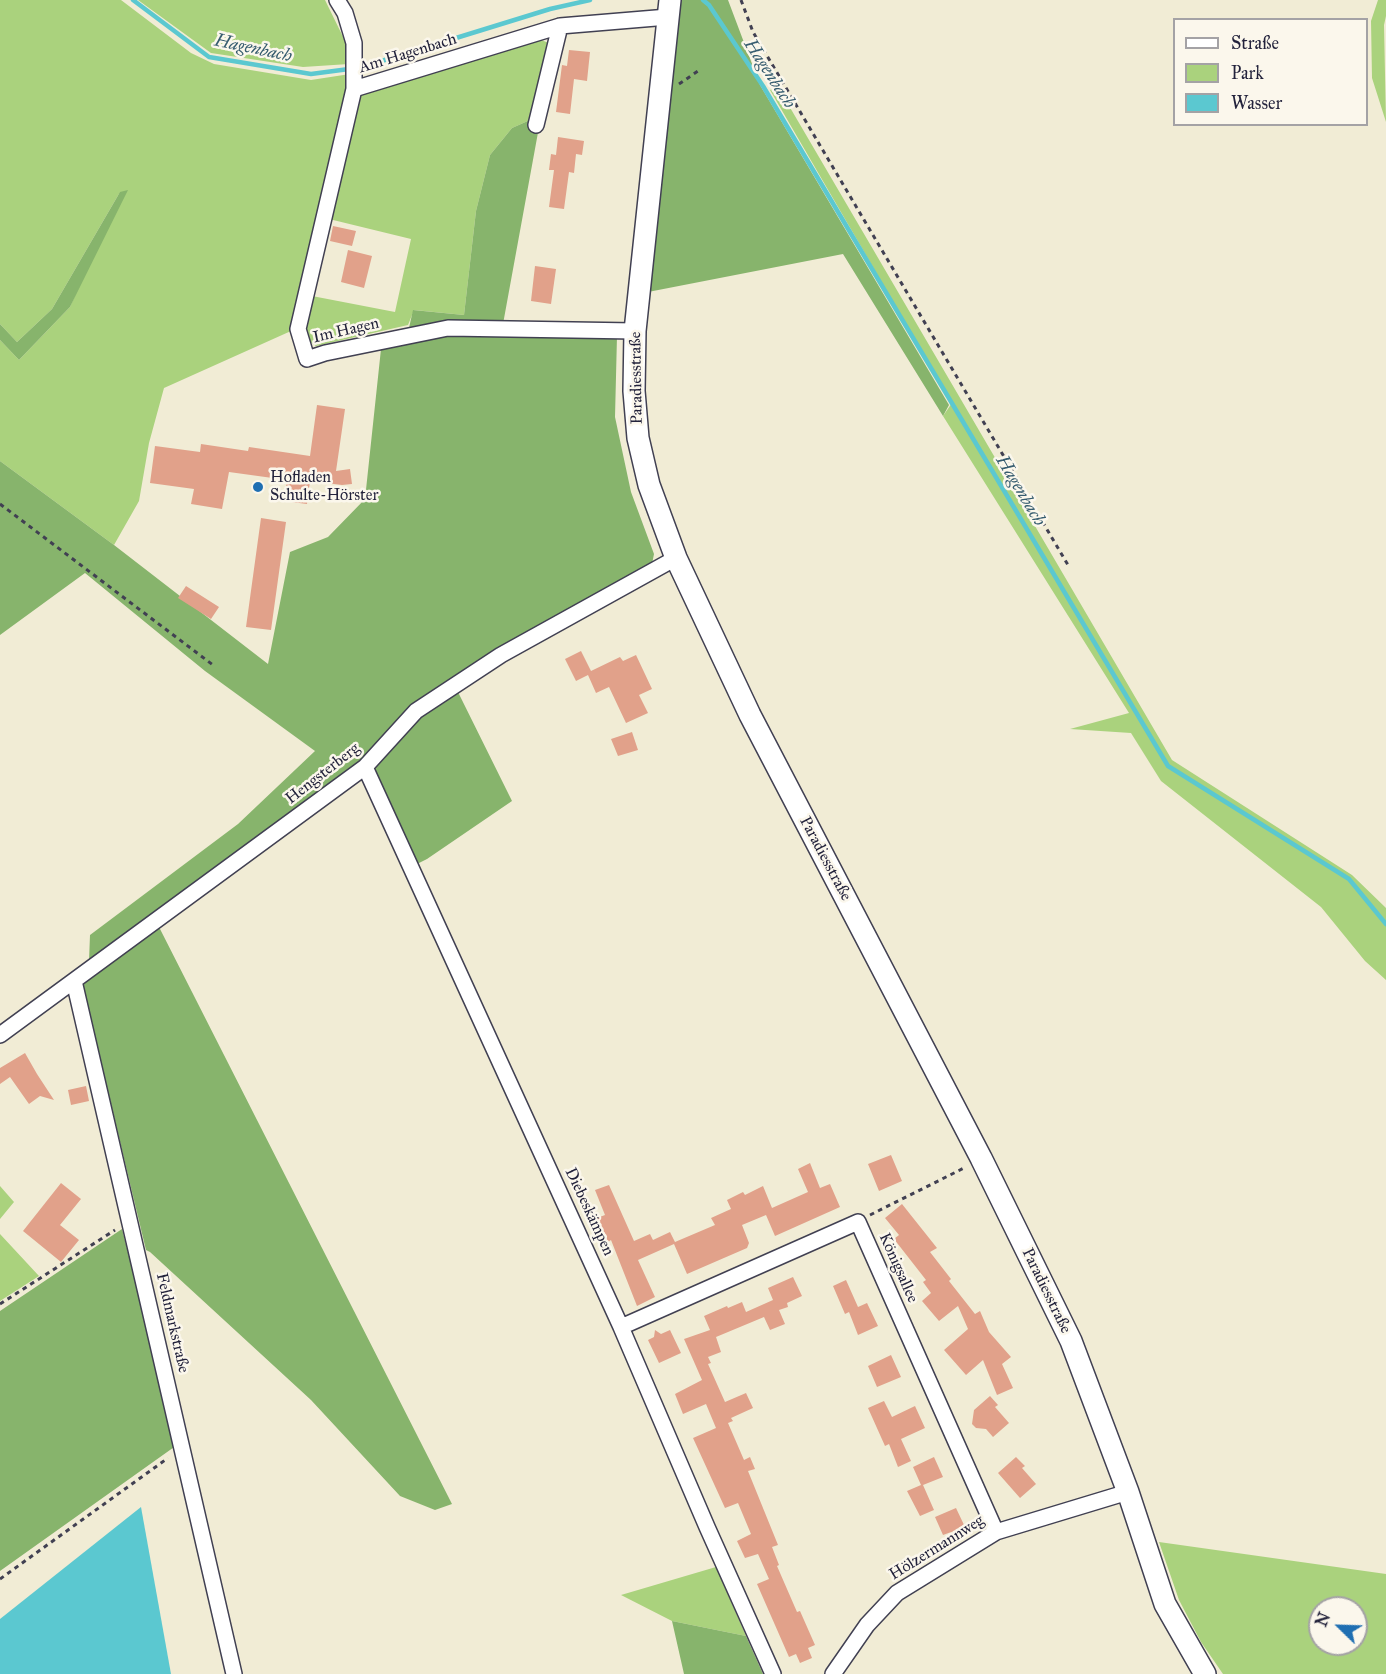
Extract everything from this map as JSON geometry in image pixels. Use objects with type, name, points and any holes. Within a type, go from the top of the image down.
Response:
[{"type":"main road","name":"Paradiesstraße","points":[[669,8],[635,330],[634,391],[638,438],[649,485],[676,558],[750,716],[981,1158],[1071,1341],[1128,1492],[1165,1604],[1205,1674]]},
{"type":"street","name":"Am Hagenbach","points":[[337,0],[345,13],[354,43],[354,89],[560,26],[669,8]]},
{"type":"street","points":[[536,125],[560,26]]},
{"type":"street","name":"Im Hagen","points":[[354,89],[298,329],[307,359],[325,352],[448,328],[635,330]]},
{"type":"street","name":"Hengsterberg","points":[[0,1035],[365,767],[416,711],[501,656],[676,558]]},
{"type":"street","name":"Diebeskämpen","points":[[365,767],[621,1328],[773,1674]]},
{"type":"street","name":"Feldmarkstraße","points":[[74,981],[234,1674]]},
{"type":"street","name":"Königsallee","points":[[621,1328],[858,1222],[996,1532]]},
{"type":"street","name":"Hölzermannweg","points":[[833,1674],[867,1625],[897,1593],[996,1532],[1128,1492]]},
{"type":"path","points":[[741,0],[753,32],[1068,565]]},
{"type":"path","points":[[0,504],[213,665]]},
{"type":"path","points":[[858,1222],[981,1158]]},
{"type":"path","points":[[0,1304],[129,1220]]},
{"type":"path","points":[[0,1579],[182,1448]]},
{"type":"green space","points":[[0,0],[121,0],[191,53],[214,64],[311,80],[350,74],[291,331],[164,388],[149,443],[139,501],[114,545],[0,461],[0,340],[19,360],[70,307],[120,192],[52,309],[17,342],[0,324]]},
{"type":"green space","points":[[138,0],[325,0],[349,49],[349,64],[303,67],[211,53]]},
{"type":"green space","points":[[673,0],[728,0],[760,85],[949,405],[943,416],[843,254],[648,292]]},
{"type":"green space","points":[[1378,0],[1386,0],[1384,25],[1386,122],[1372,78],[1371,21]]},
{"type":"green space","points":[[541,40],[549,43],[530,120],[512,128],[490,155],[476,211],[464,315],[414,310],[408,325],[316,346],[309,341],[306,329],[312,296],[395,312],[411,239],[329,219],[357,104],[362,94]]},
{"type":"green space","points":[[778,87],[1172,760],[1352,875],[1386,908],[1386,980],[1365,961],[1321,907],[1161,781],[1131,733],[1070,729],[1129,713],[943,416],[952,403],[770,90]]},
{"type":"green space","points":[[530,120],[539,127],[503,324],[450,324],[409,328],[413,310],[464,315],[476,211],[490,155],[512,128]]},
{"type":"green space","points":[[128,190],[70,307],[19,360],[0,340],[0,324],[17,342],[52,309],[120,192]]},
{"type":"green space","points":[[445,334],[617,336],[615,417],[631,492],[654,554],[652,564],[499,651],[357,765],[89,961],[90,935],[238,824],[315,751],[205,671],[85,573],[0,635],[0,461],[114,545],[268,664],[290,552],[328,537],[365,499],[381,349]]},
{"type":"green space","points":[[456,688],[512,801],[415,865],[368,768],[417,713]]},
{"type":"green space","points":[[159,927],[452,1504],[435,1510],[400,1496],[311,1400],[146,1250],[82,983]]},
{"type":"green space","points":[[0,1186],[14,1202],[0,1219]]},
{"type":"green space","points":[[122,1229],[177,1445],[0,1571],[0,1311]]},
{"type":"green space","points":[[0,1234],[39,1276],[0,1301]]},
{"type":"green space","points":[[1159,1542],[1386,1574],[1386,1674],[1223,1674],[1201,1642],[1179,1600]]},
{"type":"green space","points":[[716,1567],[746,1636],[672,1621],[621,1595]]},
{"type":"green space","points":[[672,1621],[746,1636],[763,1674],[684,1674]]},
{"type":"water","points":[[141,1507],[171,1674],[0,1674],[0,1619]]},
{"type":"building","points":[[569,50],[590,52],[587,81],[574,79],[570,114],[556,112],[562,65],[567,66]]},
{"type":"building","points":[[558,137],[584,141],[582,155],[576,154],[574,173],[569,172],[564,209],[549,207],[554,170],[549,170],[551,154],[556,155]]},
{"type":"building","points":[[333,226],[356,231],[352,246],[330,241]]},
{"type":"building","points":[[348,250],[372,256],[364,288],[341,282]]},
{"type":"building","points":[[535,266],[556,269],[551,304],[531,301]]},
{"type":"building","points":[[317,405],[345,409],[336,471],[350,469],[352,484],[310,481],[307,504],[284,501],[287,480],[229,472],[222,509],[191,504],[194,489],[150,483],[155,446],[200,452],[201,444],[248,451],[249,447],[310,456]]},
{"type":"building","points":[[261,518],[286,522],[271,630],[246,627]]},
{"type":"building","points":[[186,586],[219,607],[211,619],[178,598]]},
{"type":"building","points":[[581,651],[591,671],[620,657],[623,661],[636,655],[652,689],[639,695],[648,713],[626,723],[609,687],[596,693],[588,675],[576,681],[565,659]]},
{"type":"building","points":[[632,732],[638,750],[618,756],[611,739]]},
{"type":"building","points":[[25,1053],[54,1100],[40,1096],[29,1104],[10,1077],[0,1084],[0,1068]]},
{"type":"building","points":[[86,1086],[89,1101],[71,1105],[68,1090]]},
{"type":"building","points":[[891,1155],[902,1181],[879,1191],[868,1164]]},
{"type":"building","points":[[810,1163],[820,1188],[830,1184],[840,1207],[775,1236],[766,1215],[742,1225],[749,1243],[747,1248],[687,1274],[674,1244],[638,1260],[655,1297],[637,1306],[611,1240],[608,1242],[597,1218],[605,1215],[595,1190],[609,1185],[634,1241],[650,1234],[653,1240],[670,1232],[675,1242],[715,1225],[711,1218],[731,1209],[727,1200],[743,1192],[745,1195],[763,1186],[772,1208],[808,1192],[798,1169]]},
{"type":"building","points":[[61,1183],[81,1199],[60,1225],[79,1240],[61,1262],[23,1231]]},
{"type":"building","points":[[902,1204],[937,1248],[930,1252],[951,1279],[949,1281],[975,1314],[980,1311],[989,1332],[1011,1357],[1002,1364],[1013,1388],[997,1395],[983,1360],[966,1375],[944,1350],[968,1329],[958,1306],[939,1321],[922,1301],[931,1293],[923,1282],[926,1280],[894,1239],[899,1235],[885,1218]]},
{"type":"building","points":[[793,1277],[802,1296],[787,1303],[788,1307],[779,1310],[785,1324],[770,1330],[764,1317],[716,1337],[721,1352],[708,1357],[711,1363],[708,1364],[725,1402],[746,1393],[753,1408],[731,1418],[733,1421],[728,1423],[744,1460],[750,1457],[755,1469],[748,1471],[778,1545],[772,1547],[779,1565],[777,1566],[797,1612],[800,1611],[815,1645],[808,1648],[812,1658],[800,1663],[796,1654],[789,1657],[757,1584],[769,1579],[758,1554],[745,1558],[737,1541],[751,1534],[738,1503],[725,1508],[693,1438],[716,1428],[706,1404],[683,1414],[675,1394],[702,1380],[684,1339],[710,1330],[704,1316],[742,1302],[746,1312],[773,1300],[768,1288]]},
{"type":"building","points":[[846,1280],[858,1307],[867,1303],[878,1326],[858,1335],[849,1312],[845,1314],[833,1286]]},
{"type":"building","points":[[655,1330],[661,1334],[670,1330],[681,1353],[659,1363],[648,1340],[654,1337]]},
{"type":"building","points":[[891,1355],[901,1377],[877,1387],[868,1366]]},
{"type":"building","points":[[990,1396],[998,1405],[995,1407],[1009,1423],[993,1437],[986,1429],[976,1428],[972,1424],[974,1410]]},
{"type":"building","points":[[884,1401],[892,1417],[915,1406],[925,1428],[901,1439],[911,1461],[898,1467],[889,1444],[885,1446],[868,1408]]},
{"type":"building","points":[[934,1457],[943,1477],[923,1485],[934,1510],[920,1516],[907,1491],[921,1485],[913,1467]]},
{"type":"building","points":[[1016,1457],[1025,1466],[1022,1468],[1036,1484],[1020,1498],[998,1473]]},
{"type":"building","points":[[956,1508],[965,1527],[943,1535],[935,1517]]},
{"type":"waterway","name":"Hagenbach","points":[[133,0],[209,57],[311,74],[349,69]]},
{"type":"waterway","name":"Hagenbach","points":[[362,67],[550,9],[590,0]]},
{"type":"waterway","name":"Hagenbach","points":[[703,0],[709,5],[763,86],[1168,766],[1349,879],[1386,924]]},
{"type":"place","name":"Hofladen Schulte-Hörster","points":[[258,487]]}]
